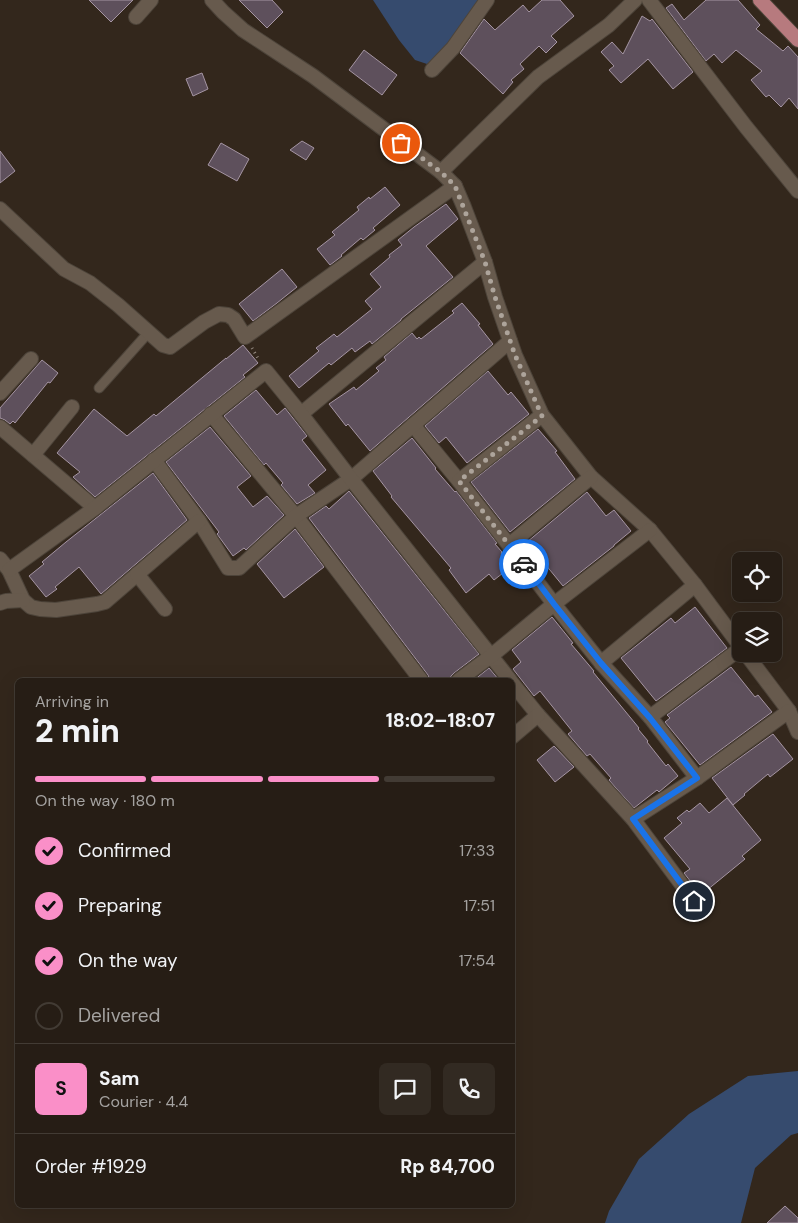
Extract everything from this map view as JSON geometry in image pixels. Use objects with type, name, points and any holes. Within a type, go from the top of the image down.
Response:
[{"type":"main road","points":[[760,0],[798,40]]},
{"type":"street","points":[[136,17],[151,0]]},
{"type":"street","points":[[212,0],[242,30],[313,76],[441,172],[455,186],[485,262],[510,341],[542,416],[592,477],[650,530],[695,585],[732,635]]},
{"type":"street","points":[[432,70],[453,48],[487,0]]},
{"type":"street","points":[[441,172],[538,77],[609,25],[635,0]]},
{"type":"street","points":[[649,0],[746,127],[798,191]]},
{"type":"street","points":[[0,209],[64,269],[90,283],[163,345],[170,347],[204,322],[219,314],[228,315],[234,319],[245,337],[455,186]]},
{"type":"street","points":[[301,414],[485,262]]},
{"type":"street","points":[[154,460],[199,521],[228,568],[239,568],[296,516],[351,479],[510,341]]},
{"type":"street","points":[[0,393],[31,359]]},
{"type":"street","points":[[199,521],[105,602],[97,604],[56,610],[31,607],[23,600],[4,565],[95,508],[266,371],[508,678]]},
{"type":"street","points":[[33,455],[72,407]]},
{"type":"street","points":[[211,414],[296,516],[419,678]]},
{"type":"street","points":[[459,481],[542,416]]},
{"type":"street","points":[[412,425],[459,481],[601,663],[650,718],[697,778]]},
{"type":"street","points":[[0,428],[95,508]]},
{"type":"street","points":[[509,545],[592,477]]},
{"type":"street","points":[[463,678],[650,530]]},
{"type":"street","points":[[137,574],[165,609]]},
{"type":"street","points":[[601,663],[695,585]]},
{"type":"street","points":[[0,603],[23,600]]},
{"type":"street","points":[[650,718],[732,654]]},
{"type":"street","points":[[752,662],[789,711],[798,732]]},
{"type":"street","points":[[515,687],[538,716],[633,819],[694,901]]},
{"type":"street","points":[[633,819],[697,778],[789,711]]},
{"type":"street","points":[[515,735],[538,716]]},
{"type":"lane","points":[[99,388],[149,332]]},
{"type":"path","points":[[245,337],[266,371]]},
{"type":"water","points":[[373,0],[482,0],[436,59],[427,64],[415,60],[399,40]]},
{"type":"water","points":[[798,1071],[798,1133],[791,1135],[755,1168],[741,1223],[605,1223],[609,1211],[639,1159],[689,1114],[748,1076]]},
{"type":"building","points":[[89,0],[133,0],[111,22]]},
{"type":"building","points":[[239,0],[272,0],[283,12],[267,28]]},
{"type":"building","points":[[542,0],[560,0],[574,16],[551,36],[557,42],[546,53],[539,46],[520,64],[524,69],[511,80],[513,82],[503,94],[460,53],[484,19],[495,30],[523,5],[529,12]]},
{"type":"building","points":[[706,0],[738,0],[760,25],[756,29],[783,51],[788,46],[798,57],[798,109],[789,98],[781,107],[769,95],[766,97],[751,80],[762,71],[736,50],[722,63],[714,54],[706,61],[666,8],[672,4],[684,20]]},
{"type":"building","points":[[642,16],[650,21],[652,19],[693,72],[673,89],[648,59],[621,83],[609,70],[614,66],[601,52],[612,42],[623,54]]},
{"type":"building","points":[[364,50],[397,75],[382,95],[349,70]]},
{"type":"building","points":[[202,73],[208,89],[193,96],[186,79]]},
{"type":"building","points":[[302,141],[314,148],[306,160],[290,150]]},
{"type":"building","points":[[221,143],[249,159],[237,181],[208,165]]},
{"type":"building","points":[[0,151],[15,171],[0,183]]},
{"type":"building","points":[[385,187],[400,205],[373,228],[375,230],[363,240],[361,238],[330,265],[317,249],[335,235],[332,232],[359,210],[357,207]]},
{"type":"building","points":[[446,204],[458,219],[426,246],[453,277],[372,344],[370,341],[355,352],[352,348],[331,365],[329,363],[299,388],[289,376],[319,351],[316,348],[334,334],[337,337],[372,309],[365,301],[381,287],[370,274],[402,245],[398,240]]},
{"type":"building","points":[[282,269],[297,287],[253,321],[239,304]]},
{"type":"building","points":[[462,303],[480,324],[478,325],[493,344],[370,451],[348,424],[346,426],[329,404],[354,387],[356,390],[379,371],[376,368],[386,360],[384,357],[412,333],[417,339],[419,337],[421,339],[454,313],[452,311]]},
{"type":"building","points":[[243,345],[258,363],[243,375],[245,377],[95,497],[73,477],[80,472],[57,453],[94,409],[127,436],[154,414],[156,416]]},
{"type":"building","points":[[42,360],[58,373],[50,383],[48,382],[15,423],[13,421],[10,424],[0,418],[0,408]]},
{"type":"building","points":[[488,371],[508,395],[511,392],[529,414],[467,463],[446,437],[439,443],[425,426]]},
{"type":"building","points":[[256,390],[277,415],[285,408],[307,436],[302,440],[326,470],[308,485],[315,493],[297,504],[281,485],[283,483],[266,463],[264,465],[224,416]]},
{"type":"building","points":[[210,427],[251,476],[237,487],[253,507],[267,496],[284,515],[246,550],[244,548],[233,556],[217,534],[219,532],[166,462]]},
{"type":"building","points":[[538,429],[557,451],[555,452],[575,479],[510,532],[471,482]]},
{"type":"building","points":[[412,438],[435,469],[456,491],[497,543],[495,544],[512,566],[494,580],[489,574],[466,593],[449,570],[451,568],[391,497],[373,471]]},
{"type":"building","points":[[153,473],[187,520],[101,594],[79,567],[46,597],[29,576],[44,564],[42,562],[66,542]]},
{"type":"building","points":[[349,491],[479,654],[454,673],[450,678],[429,678],[309,518],[326,506],[329,509]]},
{"type":"building","points":[[587,492],[606,516],[614,510],[631,531],[563,586],[527,542]]},
{"type":"building","points":[[295,529],[324,567],[284,598],[257,564]]},
{"type":"building","points":[[695,607],[727,648],[656,701],[621,658],[671,618],[675,623]]},
{"type":"building","points":[[552,617],[573,643],[571,644],[639,728],[647,742],[666,766],[668,764],[678,776],[659,792],[657,790],[634,808],[609,780],[611,778],[590,754],[587,756],[568,734],[572,731],[540,691],[534,696],[513,669],[521,662],[512,650]]},
{"type":"building","points":[[731,667],[755,697],[758,695],[772,712],[700,765],[665,722],[670,718],[667,715]]},
{"type":"building","points":[[489,668],[497,678],[476,678]]},
{"type":"building","points":[[773,734],[793,759],[770,777],[768,774],[733,805],[712,778]]},
{"type":"building","points":[[554,746],[574,767],[555,782],[537,760]]},
{"type":"building","points":[[727,798],[761,840],[742,856],[745,859],[701,895],[684,873],[690,869],[664,838],[682,823],[677,818],[687,810],[689,812],[700,803],[709,813]]},
{"type":"building","points":[[785,1206],[798,1218],[798,1223],[767,1223]]},
{"type":"way so far","points":[[401,143],[441,172],[455,186],[485,262],[515,355],[542,416],[459,481],[524,564]]},
{"type":"route","points":[[524,564],[601,663],[650,718],[697,778],[633,819],[694,901]]}]
